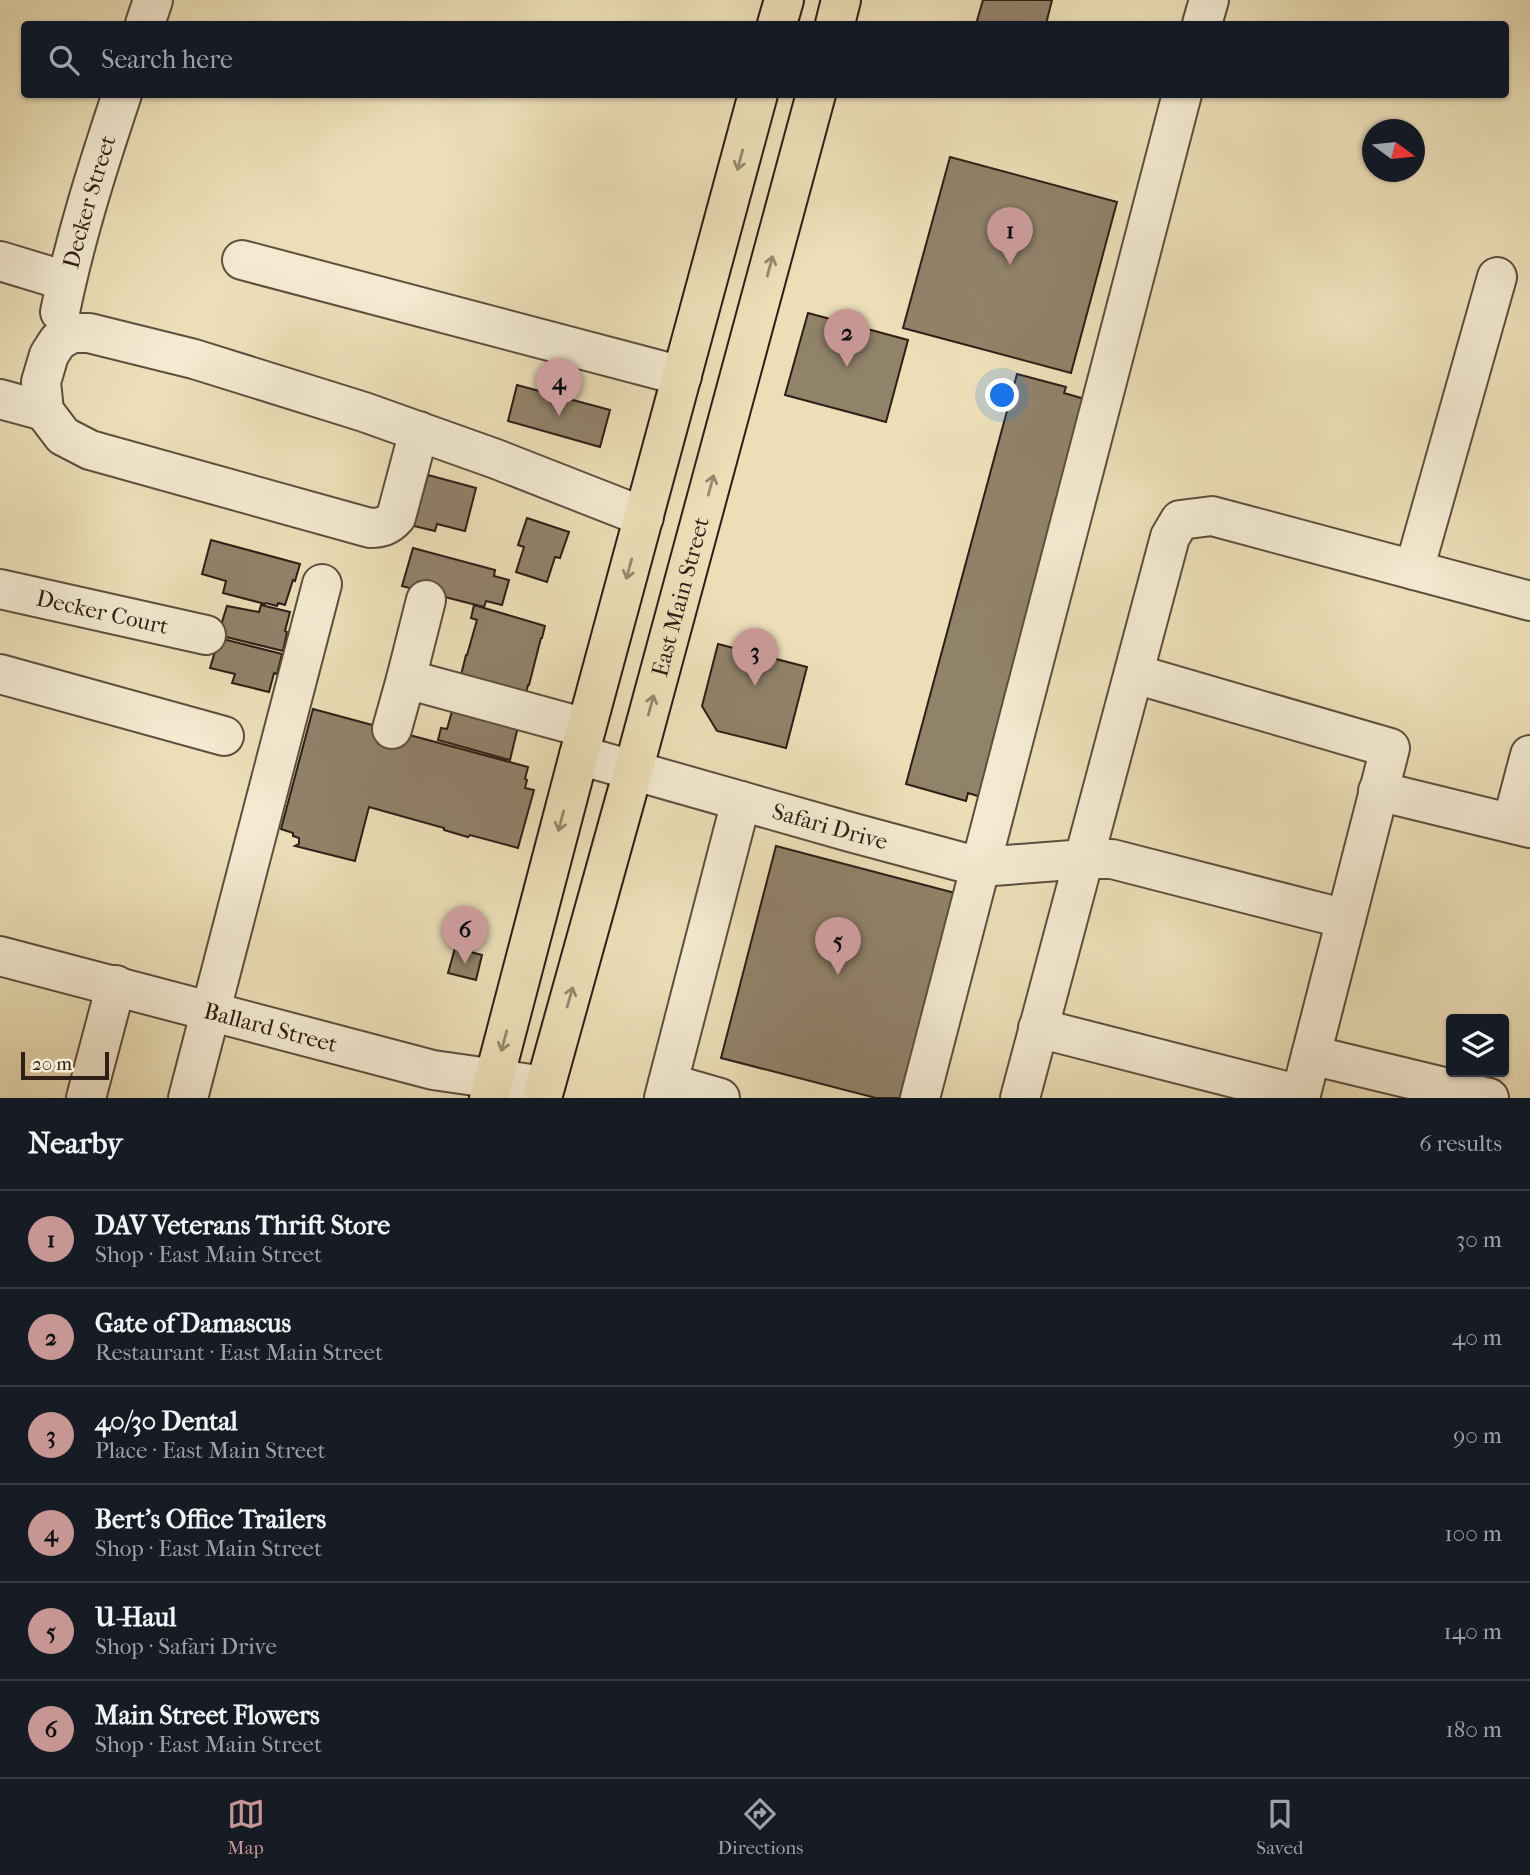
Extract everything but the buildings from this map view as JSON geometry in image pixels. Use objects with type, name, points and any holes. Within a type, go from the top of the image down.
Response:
[{"type":"main road","points":[[778,21],[784,0]]},
{"type":"main road","points":[[836,21],[841,0]]},
{"type":"main road","points":[[492,1089],[582,742],[757,98]]},
{"type":"main road","name":"East Main Street","points":[[544,1092],[634,771],[815,98]]},
{"type":"street","points":[[146,21],[153,0]]},
{"type":"street","points":[[1203,21],[1209,0]]},
{"type":"street","name":"Decker Street","points":[[0,261],[63,296],[98,166],[121,98]]},
{"type":"street","points":[[920,1098],[1181,98]]},
{"type":"street","points":[[242,260],[682,376]]},
{"type":"street","points":[[1414,570],[1497,277]]},
{"type":"street","points":[[419,431],[396,517],[390,524],[370,528],[89,450],[63,436],[44,411],[41,382],[49,355],[58,341],[72,333],[89,333],[194,359],[364,412],[419,431],[496,459],[644,517]]},
{"type":"street","points":[[0,399],[44,411]]},
{"type":"street","points":[[1020,1098],[1170,537],[1180,520],[1212,516],[1530,601]]},
{"type":"street","points":[[188,1098],[322,584]]},
{"type":"street","name":"Decker Court","points":[[0,589],[206,635]]},
{"type":"street","points":[[392,729],[426,600]]},
{"type":"street","points":[[0,674],[224,736]]},
{"type":"street","points":[[1038,1028],[1301,1096],[1390,748],[1135,674]]},
{"type":"street","name":"Safari Drive","points":[[406,679],[582,742],[634,771],[980,867],[1112,859],[1346,919]]},
{"type":"street","points":[[1378,791],[1521,826],[1530,755]]},
{"type":"street","points":[[720,1098],[666,1091],[741,801]]},
{"type":"street","name":"Ballard Street","points":[[0,956],[433,1070],[492,1089],[544,1092]]},
{"type":"street","points":[[86,1098],[116,985]]},
{"type":"street","points":[[1311,1055],[1489,1098]]},
{"type":"place","name":"DAV Veterans Thrift Store","points":[[1010,265]]},
{"type":"place","name":"Gate of Damascus","points":[[847,367]]},
{"type":"place","name":"Bert's Office Trailers","points":[[559,416]]},
{"type":"place","name":"40/30 Dental","points":[[755,686]]},
{"type":"place","name":"Main Street Flowers","points":[[465,964]]},
{"type":"place","name":"U-Haul","points":[[838,975]]}]
